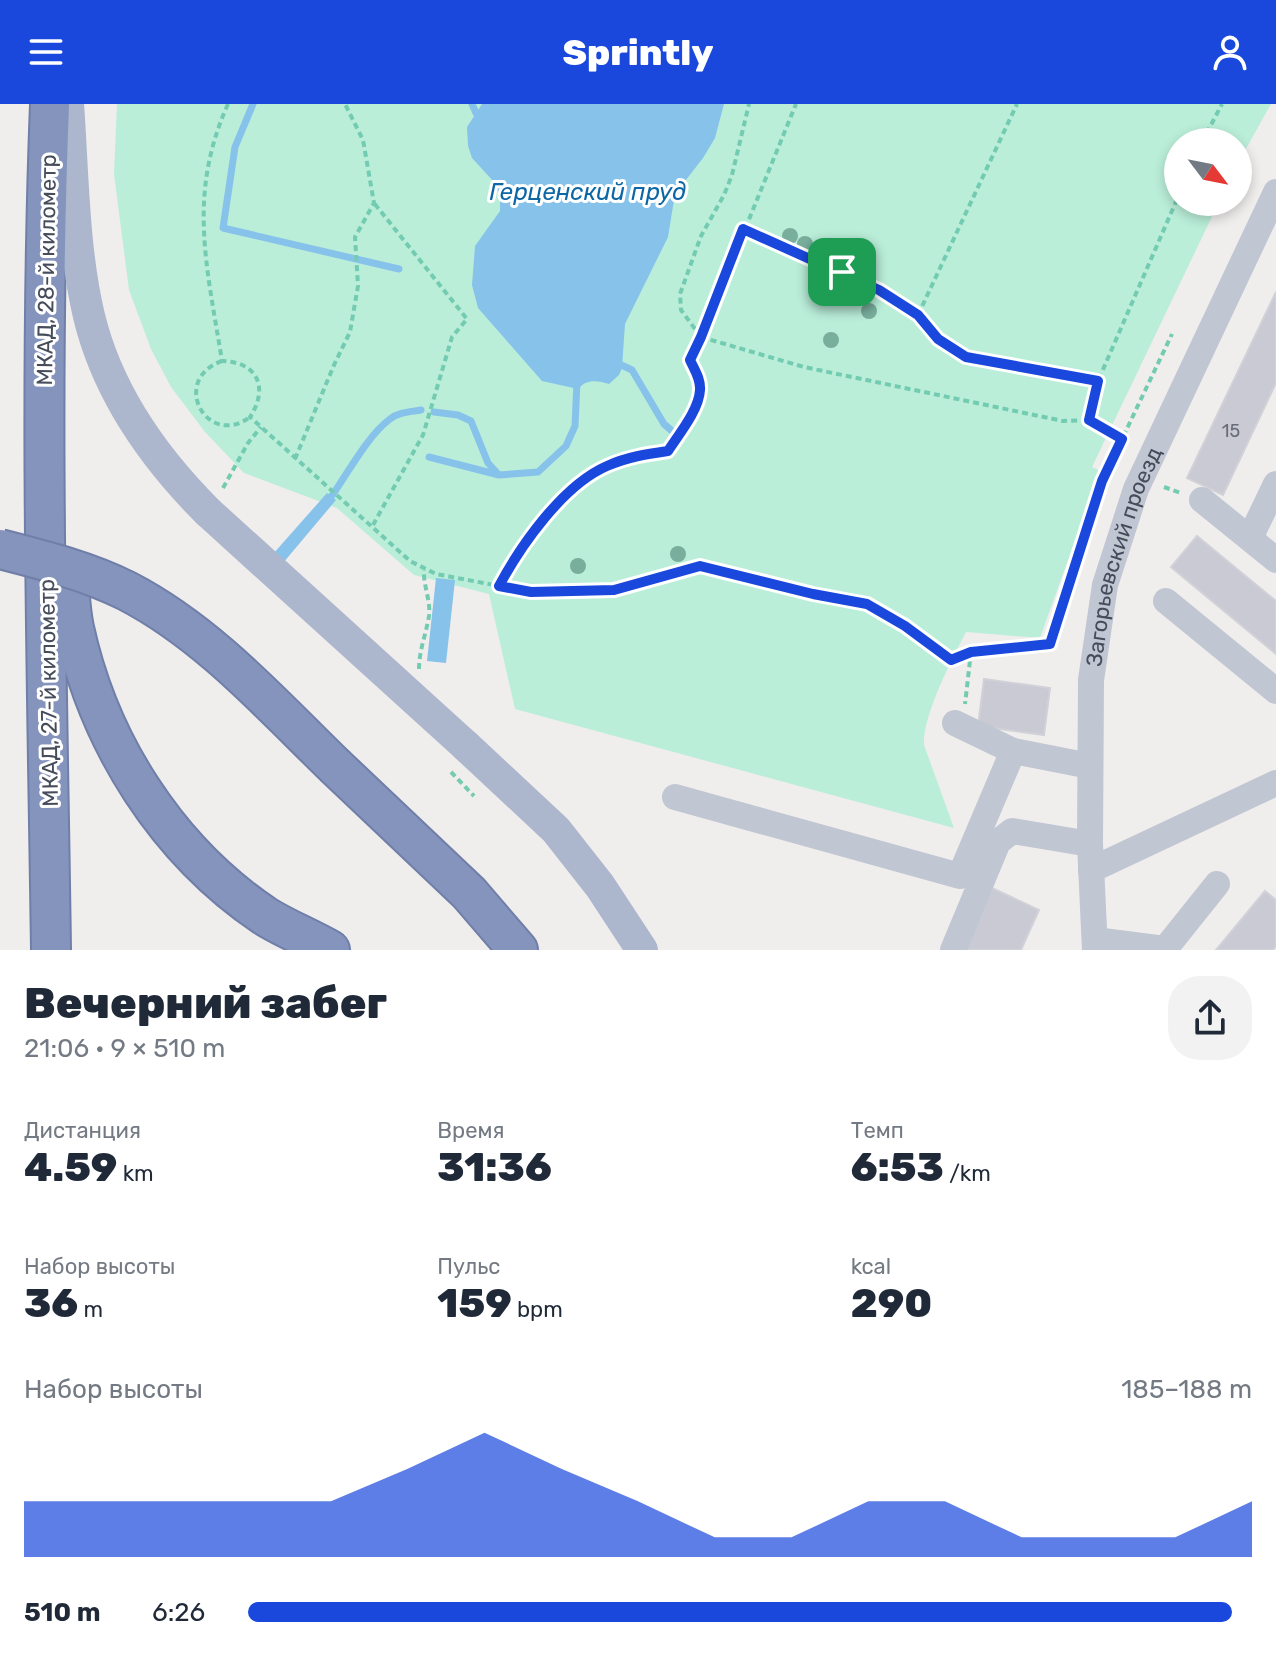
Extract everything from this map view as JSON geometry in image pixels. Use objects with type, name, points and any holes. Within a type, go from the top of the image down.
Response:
[{"type":"highway","name":"МКАД, 28-й километр","points":[[44,436],[50,104]]},
{"type":"highway","points":[[44,316],[73,624],[80,654],[102,714],[123,760],[148,801],[177,839],[213,876],[268,918],[330,950]]},
{"type":"highway","name":"МКАД, 27-й километр","points":[[44,436],[51,950]]},
{"type":"highway","points":[[0,549],[85,574],[127,591],[183,626],[232,666],[469,893],[518,950]]},
{"type":"main road","points":[[68,104],[82,276],[89,317],[104,361],[147,441],[178,482],[216,500],[466,746],[556,830],[600,886],[642,950]]},
{"type":"street","name":"Загорьевский проезд","points":[[1095,945],[1090,857],[1091,680],[1105,585],[1136,489],[1276,192]]},
{"type":"street","points":[[1250,538],[1276,484]]},
{"type":"street","points":[[1202,500],[1276,560]]},
{"type":"street","points":[[1166,601],[1276,691]]},
{"type":"street","points":[[955,723],[1013,751],[1090,766]]},
{"type":"street","points":[[675,797],[960,876],[1013,751]]},
{"type":"street","points":[[953,950],[998,842],[1012,831],[1090,857],[1276,783]]},
{"type":"street","points":[[1095,945],[1165,949],[1217,884]]},
{"type":"path","points":[[222,361],[203,239],[203,191],[214,134],[228,104]]},
{"type":"path","points":[[345,104],[363,140],[374,203],[467,319],[452,337],[423,435],[373,525]]},
{"type":"path","points":[[749,104],[732,175],[701,236],[680,294],[681,310],[701,337],[804,367],[1063,421],[1089,420],[1122,439]]},
{"type":"path","points":[[499,586],[532,534],[578,485],[604,467],[635,455],[668,451],[700,392],[699,380],[690,360],[796,104]]},
{"type":"path","points":[[918,315],[1017,104]]},
{"type":"path","points":[[1209,128],[1222,104]]},
{"type":"path","points":[[295,459],[350,332],[358,286],[355,237],[374,203]]},
{"type":"path","points":[[1089,420],[1098,381],[1170,216]]},
{"type":"path","points":[[743,229],[879,290],[918,315],[938,339],[966,357],[1098,381]]},
{"type":"path","points":[[250,417],[410,561],[436,574],[531,592],[614,590],[700,566],[867,604],[905,626],[951,660],[971,652],[1050,644],[1102,481],[1172,334]]},
{"type":"path","points":[[222,361],[248,367],[259,382],[259,405],[250,417],[235,425],[217,424],[205,416],[199,409],[196,395],[200,376],[208,367],[222,361]]},
{"type":"path","points":[[216,500],[248,443],[261,427]]},
{"type":"path","points":[[955,723],[964,714],[971,652]]},
{"type":"green space","points":[[117,104],[1271,104],[1252,138],[1252,128],[1164,128],[1164,216],[1212,216],[1092,467],[1100,471],[1040,638],[966,632],[946,672],[928,719],[924,745],[954,828],[515,709],[489,594],[414,575],[337,508],[244,473],[205,432],[171,387],[151,349],[129,290],[114,174]]},
{"type":"water","name":"Герценский пруд","points":[[482,104],[724,104],[715,138],[675,194],[668,237],[625,324],[622,368],[609,384],[592,381],[578,389],[542,381],[478,308],[472,285],[475,246],[500,211],[500,196],[494,182],[472,158],[468,146],[467,127]]},
{"type":"water","points":[[327,493],[336,500],[283,563],[273,554]]},
{"type":"water","points":[[436,578],[455,580],[446,663],[427,661]]},
{"type":"building","points":[[1276,292],[1276,383],[1223,495],[1187,478]]},
{"type":"building","points":[[1197,536],[1276,601],[1276,654],[1171,567]]},
{"type":"building","points":[[984,679],[1050,688],[1044,735],[978,726]]},
{"type":"building","points":[[992,888],[1039,910],[1021,950],[964,950]]},
{"type":"building","points":[[1265,891],[1276,900],[1276,946],[1273,950],[1216,950]]},
{"type":"waterway","points":[[253,104],[235,147],[223,228],[399,269]]},
{"type":"waterway","points":[[472,104],[476,113]]},
{"type":"waterway","points":[[617,363],[632,370],[664,424],[672,431]]},
{"type":"waterway","points":[[429,457],[499,475],[538,472],[566,446],[575,426],[577,381]]},
{"type":"waterway","points":[[331,497],[366,444],[382,426],[397,415],[421,410]]},
{"type":"waterway","points":[[434,412],[458,415],[471,421],[488,463],[498,474]]},
{"type":"route","points":[[743,229],[842,272],[879,290],[918,315],[938,339],[966,357],[1098,381],[1089,420],[1122,439],[1102,481],[1050,644],[971,652],[951,660],[905,626],[867,604],[700,566],[614,590],[531,592],[499,586],[517,553],[578,485],[604,467],[635,455],[668,451],[696,406],[699,380],[690,360],[743,229]]}]
